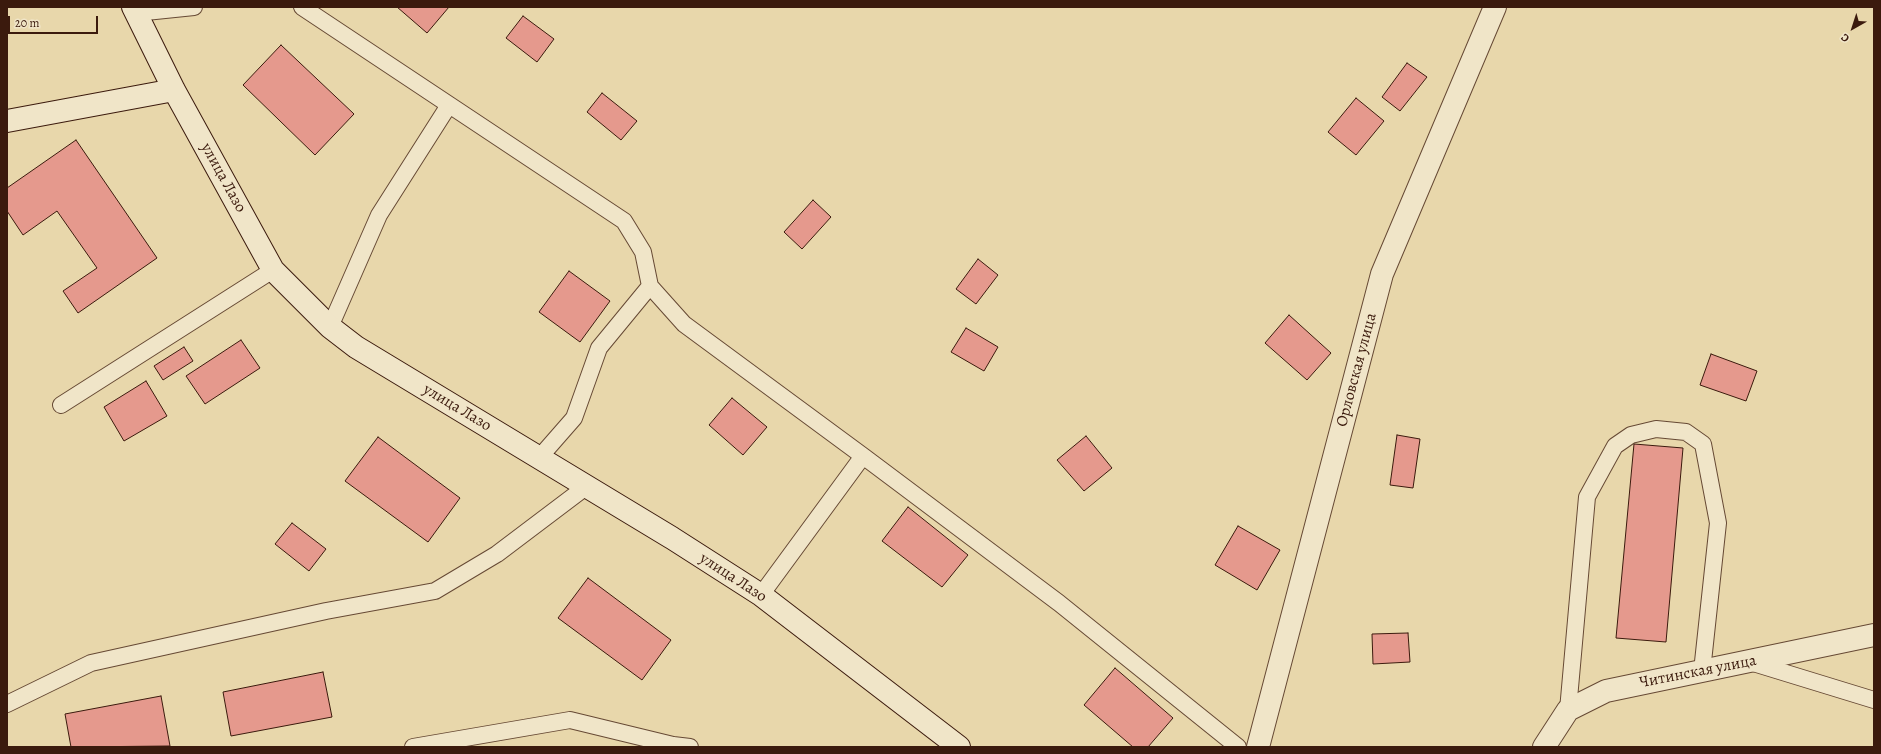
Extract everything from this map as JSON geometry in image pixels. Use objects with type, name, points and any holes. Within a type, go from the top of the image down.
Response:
[{"type":"street","name":"Орловская улица","points":[[1258,747],[1382,274],[1495,7]]},
{"type":"street","name":"улица Лазо","points":[[135,10],[174,90],[273,270],[330,327],[356,347],[672,538],[761,595],[959,747]]},
{"type":"street","points":[[7,121],[174,90]]},
{"type":"street","name":"Читинская улица","points":[[1568,710],[1606,691],[1874,635]]},
{"type":"street","points":[[1544,747],[1568,710]]},
{"type":"lane","points":[[135,10],[194,7]]},
{"type":"lane","points":[[302,7],[624,221],[643,252],[650,286],[684,324],[1059,603],[1238,747]]},
{"type":"lane","points":[[330,327],[379,215],[449,105]]},
{"type":"lane","points":[[61,405],[273,270]]},
{"type":"lane","points":[[539,458],[574,418],[600,348],[650,286]]},
{"type":"lane","points":[[1568,710],[1587,496],[1615,446],[1631,435],[1656,429],[1686,432],[1703,444],[1718,523],[1702,670]]},
{"type":"lane","points":[[761,595],[863,456]]},
{"type":"lane","points":[[7,704],[91,663],[326,611],[435,591],[498,554],[586,486]]},
{"type":"lane","points":[[1748,662],[1874,700]]},
{"type":"lane","points":[[413,747],[570,720],[673,745],[690,747]]},
{"type":"building","points":[[397,7],[449,7],[427,33]]},
{"type":"building","points":[[523,16],[554,39],[537,62],[506,38]]},
{"type":"building","points":[[281,45],[354,114],[315,155],[243,85]]},
{"type":"building","points":[[1407,63],[1427,77],[1400,111],[1382,97]]},
{"type":"building","points":[[602,93],[637,121],[621,140],[587,112]]},
{"type":"building","points":[[1356,98],[1384,121],[1356,155],[1328,132]]},
{"type":"building","points":[[76,140],[157,258],[78,313],[63,291],[97,268],[57,211],[23,235],[7,211],[7,188]]},
{"type":"building","points":[[813,200],[831,217],[802,249],[784,232]]},
{"type":"building","points":[[978,259],[998,275],[976,304],[956,289]]},
{"type":"building","points":[[569,271],[610,301],[580,342],[539,312]]},
{"type":"building","points":[[1289,315],[1331,353],[1307,380],[1265,343]]},
{"type":"building","points":[[966,328],[998,347],[984,371],[951,352]]},
{"type":"building","points":[[241,340],[260,368],[205,404],[186,376]]},
{"type":"building","points":[[184,347],[193,361],[163,380],[154,366]]},
{"type":"building","points":[[1711,354],[1757,371],[1746,401],[1700,385]]},
{"type":"building","points":[[146,381],[167,416],[124,441],[104,407]]},
{"type":"building","points":[[732,398],[767,427],[743,455],[709,425]]},
{"type":"building","points":[[1397,435],[1420,439],[1413,488],[1390,485]]},
{"type":"building","points":[[1086,436],[1112,468],[1084,491],[1057,460]]},
{"type":"building","points":[[378,437],[460,498],[428,542],[345,481]]},
{"type":"building","points":[[1634,444],[1683,448],[1666,642],[1616,638]]},
{"type":"building","points":[[908,507],[968,555],[942,587],[882,541]]},
{"type":"building","points":[[292,523],[326,549],[309,571],[275,544]]},
{"type":"building","points":[[1238,526],[1280,550],[1257,590],[1215,565]]},
{"type":"building","points":[[588,578],[671,640],[642,680],[558,618]]},
{"type":"building","points":[[1408,633],[1410,662],[1373,664],[1372,634]]},
{"type":"building","points":[[1115,668],[1173,718],[1148,747],[1133,747],[1084,705]]},
{"type":"building","points":[[323,672],[332,717],[231,736],[223,692]]},
{"type":"building","points":[[161,696],[170,746],[71,747],[65,714]]}]
